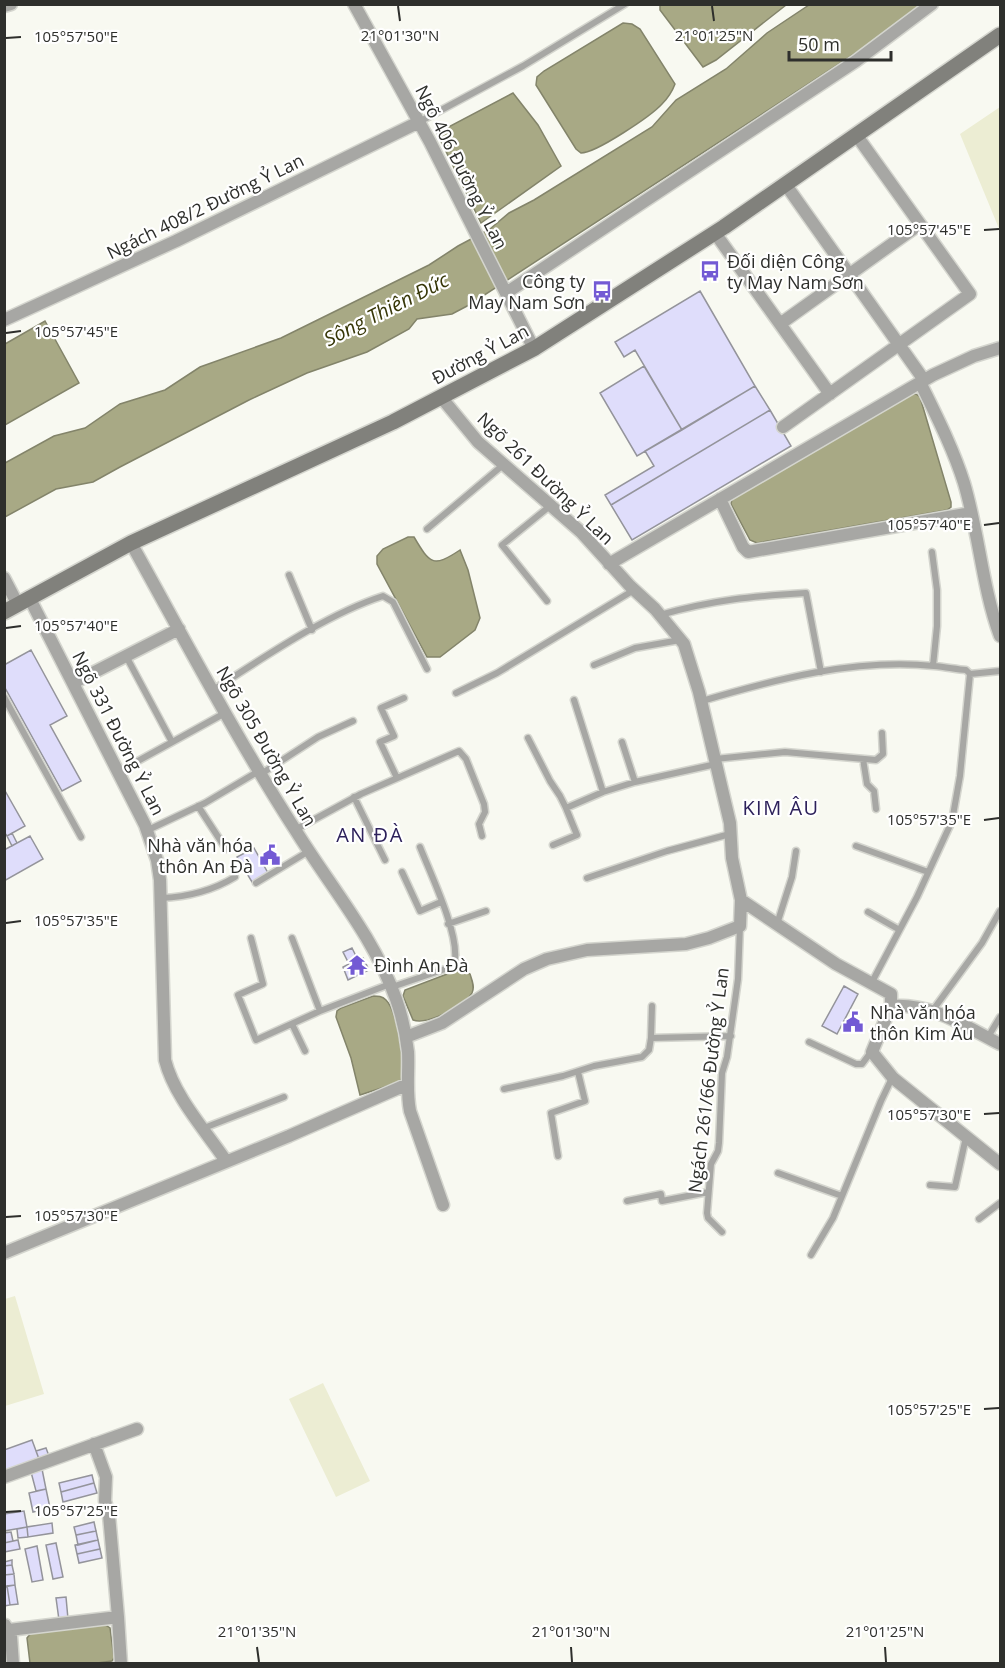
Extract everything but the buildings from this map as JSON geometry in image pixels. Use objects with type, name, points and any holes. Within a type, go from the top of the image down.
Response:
[{"type":"main road","name":"Đường Ỷ Lan","points":[[17,604],[131,543],[393,422],[534,349],[715,233],[1000,38]]},
{"type":"street","points":[[4,6],[11,4]]},
{"type":"street","name":"Ngõ 406 Đường Ỷ Lan","points":[[354,4],[419,123],[534,349]]},
{"type":"street","points":[[506,293],[856,61],[932,4]]},
{"type":"street","name":"Ngách 408/2 Đường Ỷ Lan","points":[[4,320],[176,241],[419,123]]},
{"type":"street","points":[[783,428],[970,294],[857,136]]},
{"type":"street","points":[[786,185],[922,381],[964,484],[994,619],[1000,636]]},
{"type":"street","points":[[780,324],[920,224]]},
{"type":"street","points":[[715,233],[830,394]]},
{"type":"street","points":[[609,564],[922,381],[974,356],[1000,348]]},
{"type":"street","name":"Ngõ 261 Đường Ỷ Lan","points":[[441,396],[478,442],[581,532],[660,615],[684,644],[716,761],[731,834],[732,858],[741,900],[740,926]]},
{"type":"street","points":[[720,499],[743,547],[748,552],[971,513]]},
{"type":"street","name":"Ngõ 305 Đường Ỷ Lan","points":[[131,543],[260,772],[309,852],[360,927],[390,986],[406,1037],[410,1111],[443,1204]]},
{"type":"street","name":"Ngõ 331 Đường Ỷ Lan","points":[[4,578],[17,604],[73,683],[148,830],[157,860],[161,898],[165,1060],[168,1074],[226,1161]]},
{"type":"street","points":[[73,683],[179,629]]},
{"type":"street","points":[[741,900],[836,964],[891,994],[891,1006],[872,1052],[893,1078],[1000,1164]]},
{"type":"street","points":[[406,1037],[442,1023],[524,969],[547,959],[587,950],[686,944],[740,926]]},
{"type":"street","points":[[891,1006],[905,1005],[933,1010],[1000,1044]]},
{"type":"street","points":[[4,1253],[408,1084]]},
{"type":"street","points":[[4,1477],[137,1429]]},
{"type":"street","points":[[94,1444],[106,1478],[105,1501],[109,1515],[121,1664]]},
{"type":"street","points":[[12,1663],[7,1627],[118,1617]]},
{"type":"lane","points":[[419,123],[523,66],[625,4]]},
{"type":"lane","points":[[427,529],[503,465]]},
{"type":"lane","points":[[547,602],[502,545],[550,506]]},
{"type":"lane","points":[[932,552],[937,590],[937,626],[933,666]]},
{"type":"lane","points":[[289,575],[312,630]]},
{"type":"lane","points":[[456,693],[497,673],[634,590]]},
{"type":"lane","points":[[660,615],[714,601],[806,593],[822,672]]},
{"type":"lane","points":[[213,690],[312,630],[383,596],[393,602],[427,669]]},
{"type":"lane","points":[[594,666],[635,648],[680,640]]},
{"type":"lane","points":[[126,656],[172,742]]},
{"type":"lane","points":[[701,702],[759,684],[843,668],[894,665],[933,666],[966,670],[970,674],[1000,671]]},
{"type":"lane","points":[[872,982],[952,821],[970,674]]},
{"type":"lane","points":[[4,697],[81,837]]},
{"type":"lane","points":[[397,778],[380,742],[393,736],[381,708],[404,698]]},
{"type":"lane","points":[[574,700],[603,792]]},
{"type":"lane","points":[[118,772],[225,712]]},
{"type":"lane","points":[[148,830],[198,807],[318,737],[353,721]]},
{"type":"lane","points":[[566,808],[603,792],[716,761],[785,752],[876,760],[881,757],[882,733]]},
{"type":"lane","points":[[528,738],[549,781],[560,796],[577,835],[553,845]]},
{"type":"lane","points":[[622,741],[635,782]]},
{"type":"lane","points":[[295,830],[354,798],[459,751],[463,754],[484,804],[485,812],[479,825],[482,836]]},
{"type":"lane","points":[[862,759],[867,784],[874,791],[876,809]]},
{"type":"lane","points":[[354,798],[385,860]]},
{"type":"lane","points":[[198,807],[226,849]]},
{"type":"lane","points":[[587,878],[647,857],[731,834]]},
{"type":"lane","points":[[856,846],[928,872]]},
{"type":"lane","points":[[251,938],[263,984],[238,994],[256,1040],[320,1011],[452,965],[455,953],[448,924],[420,847]]},
{"type":"lane","points":[[777,924],[792,878],[796,851]]},
{"type":"lane","points":[[256,883],[309,852]]},
{"type":"lane","points":[[402,872],[420,911],[441,902]]},
{"type":"lane","points":[[161,898],[197,894],[236,877]]},
{"type":"lane","points":[[448,924],[486,911]]},
{"type":"lane","points":[[933,1010],[982,943],[1000,911]]},
{"type":"lane","points":[[868,912],[898,929]]},
{"type":"lane","name":"Ngách 261/66 Đường Ỷ Lan","points":[[722,1232],[708,1218],[708,1191],[711,1164],[718,1151],[719,1143],[722,1073],[731,1036],[738,979],[740,926]]},
{"type":"lane","points":[[292,938],[320,1011]]},
{"type":"lane","points":[[504,1089],[578,1072],[594,1066],[642,1057],[649,1050],[652,1006]]},
{"type":"lane","points":[[987,1038],[1000,1017]]},
{"type":"lane","points":[[292,1024],[305,1051]]},
{"type":"lane","points":[[651,1038],[731,1036]]},
{"type":"lane","points":[[809,1042],[856,1064],[862,1064],[872,1052]]},
{"type":"lane","points":[[558,1156],[550,1113],[585,1101],[578,1072]]},
{"type":"lane","points":[[811,1255],[833,1218],[881,1101],[893,1078]]},
{"type":"lane","points":[[204,1128],[284,1097]]},
{"type":"lane","points":[[930,1185],[955,1188],[966,1136]]},
{"type":"lane","points":[[778,1173],[842,1196]]},
{"type":"lane","points":[[627,1201],[661,1194],[662,1201],[708,1191]]},
{"type":"lane","points":[[979,1219],[1000,1203]]},
{"type":"shaded area","points":[[1000,107],[1000,231],[960,134]]},
{"type":"shaded area","points":[[15,1296],[44,1394],[5,1406],[5,1299]]},
{"type":"shaded area","points":[[323,1383],[370,1481],[336,1497],[289,1399]]},
{"type":"water","points":[[660,4],[786,5],[716,60],[703,67],[660,10]]},
{"type":"water","name":"Sông Thiên Đức","points":[[809,5],[920,5],[862,49],[469,305],[452,314],[417,319],[409,329],[367,352],[307,373],[249,400],[93,482],[56,489],[5,517],[5,463],[54,436],[85,428],[120,404],[165,390],[200,367],[281,338],[429,265],[490,229],[509,213],[652,127],[676,100],[726,69],[767,33]]},
{"type":"water","points":[[623,23],[632,24],[640,29],[675,84],[666,99],[647,117],[610,141],[581,153],[576,149],[536,85],[537,77]]},
{"type":"water","points":[[513,93],[538,125],[561,166],[481,223],[437,133]]},
{"type":"water","points":[[45,321],[79,383],[5,425],[5,344]]},
{"type":"water","points":[[911,394],[920,397],[951,507],[947,510],[757,543],[750,540],[731,504],[732,499]]},
{"type":"water","points":[[408,537],[414,537],[428,558],[433,560],[444,559],[460,550],[468,570],[480,618],[475,630],[440,657],[427,657],[377,564],[377,556],[383,549]]},
{"type":"water","points":[[460,970],[470,974],[472,981],[473,991],[468,998],[454,1009],[436,1017],[428,1020],[413,1020],[403,996],[405,990]]},
{"type":"water","points":[[373,996],[386,1000],[394,1016],[402,1053],[402,1075],[400,1082],[360,1095],[351,1058],[336,1017],[337,1011],[341,1008]]},
{"type":"water","points":[[104,1624],[110,1628],[114,1658],[112,1661],[30,1663],[27,1638],[31,1633]]},
{"type":"place","name":"Đối diện Công ty May Nam Sơn","points":[[710,271]]},
{"type":"place","name":"Công ty May Nam Sơn","points":[[602,291]]},
{"type":"place","name":"Nhà văn hóa thôn An Đà","points":[[270,855]]},
{"type":"place","name":"Đình An Đà","points":[[357,965]]},
{"type":"place","name":"Nhà văn hóa thôn Kim Âu","points":[[853,1022]]},
{"type":"district","name":"KIM ÂU","points":[[781,807]]},
{"type":"district","name":"AN ĐÀ","points":[[370,834]]}]
